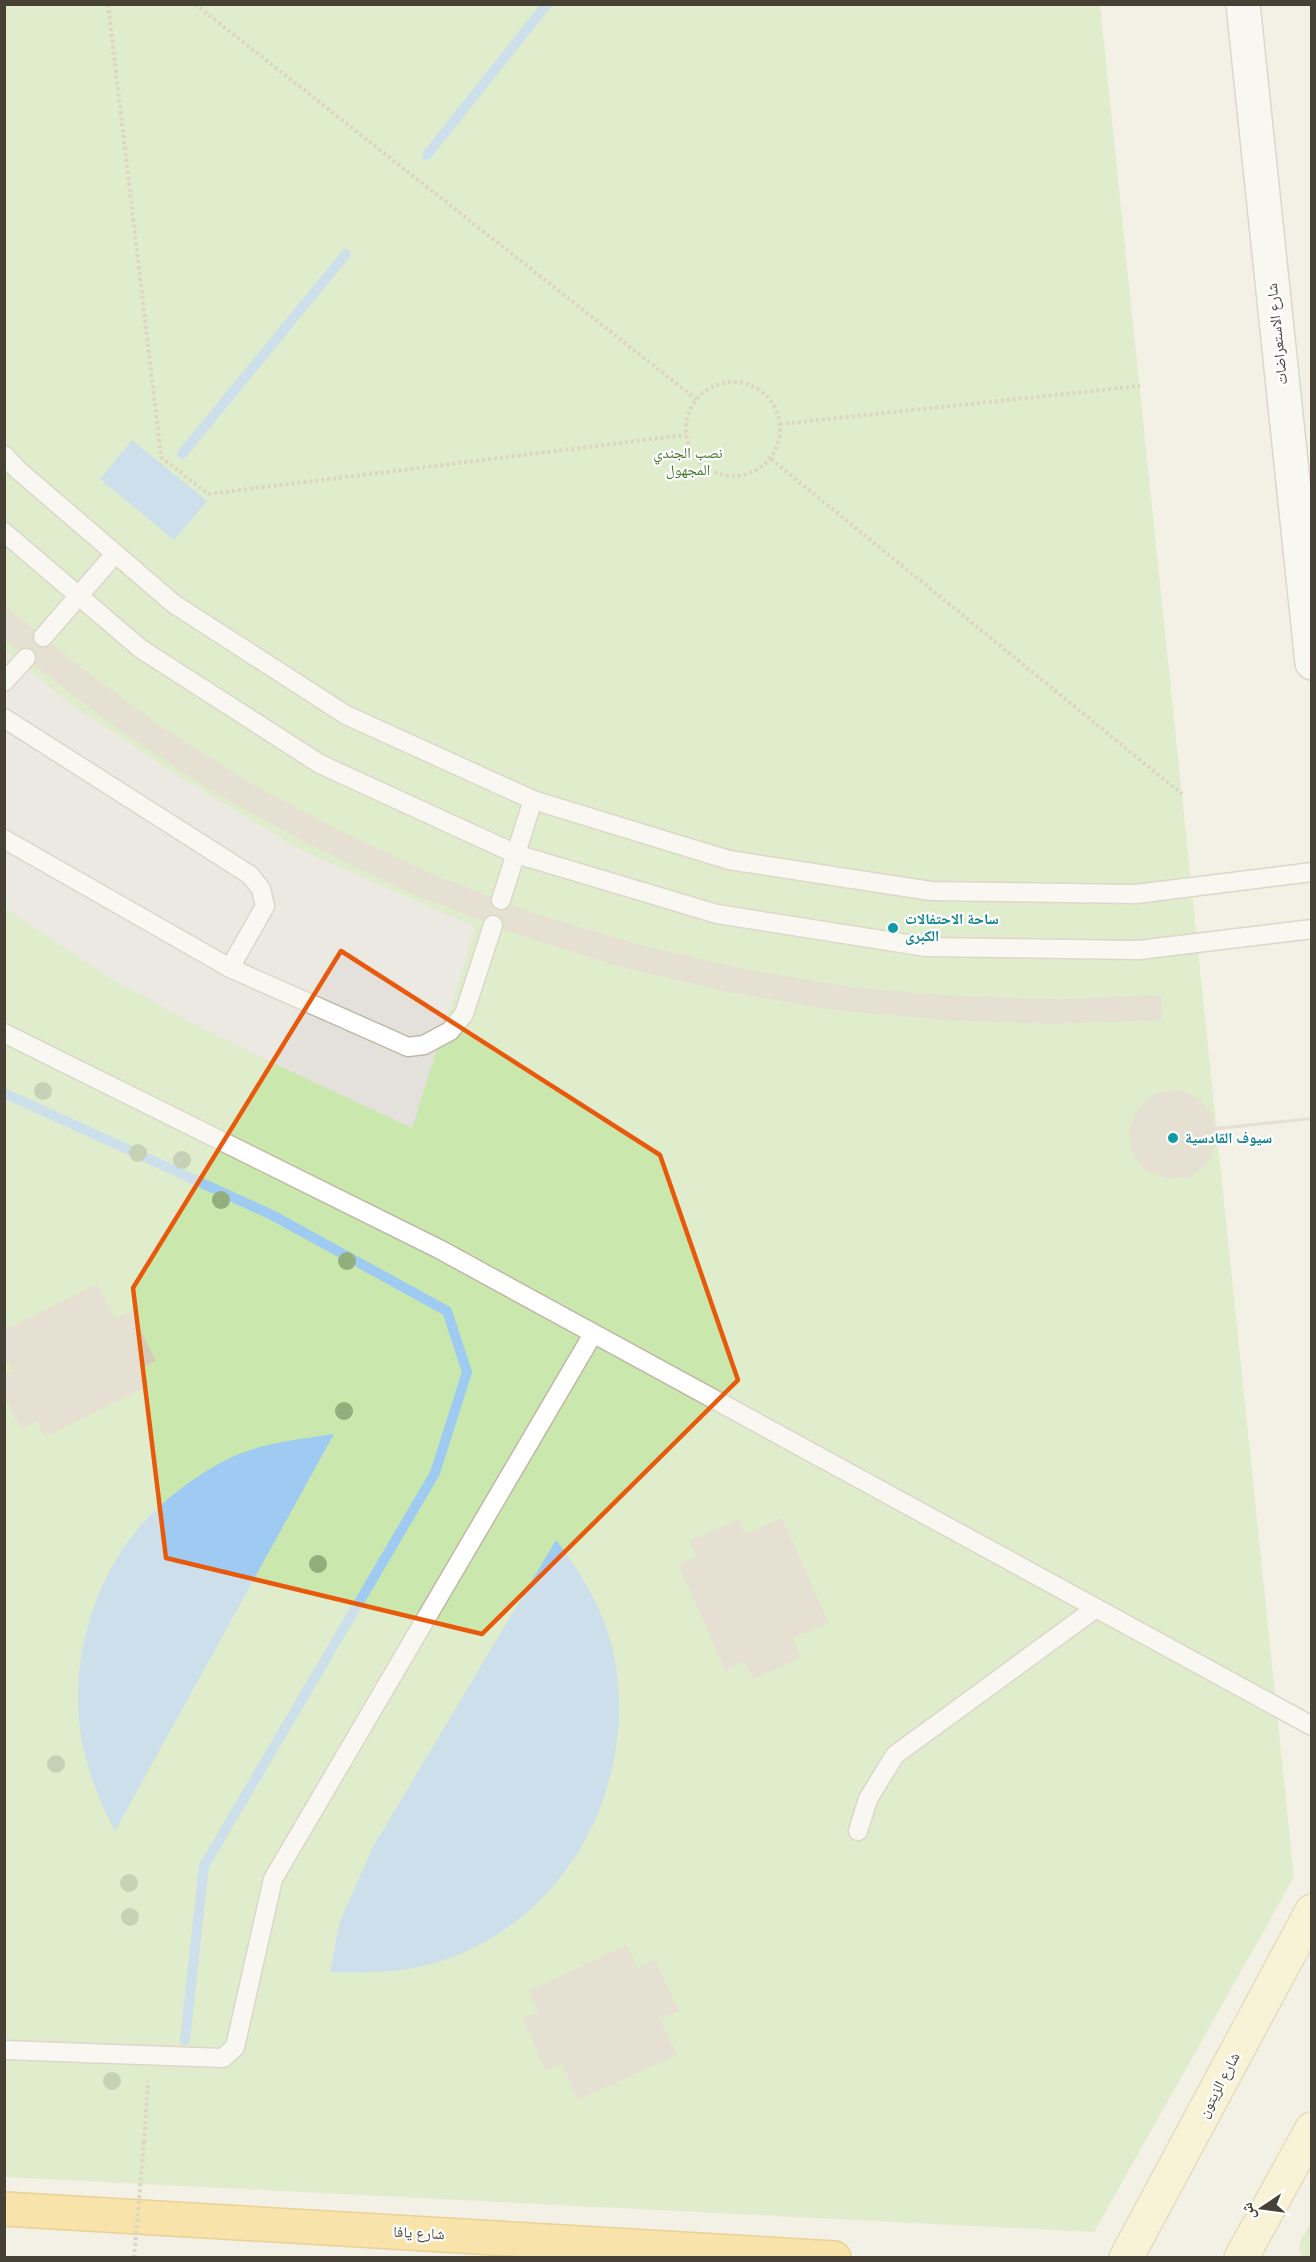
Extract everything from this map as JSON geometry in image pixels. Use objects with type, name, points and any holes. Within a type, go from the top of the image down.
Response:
[{"type":"highway","name":"شارع يافا","points":[[4,2209],[834,2258]]},
{"type":"main road","name":"شارع الزيتون","points":[[1128,2253],[1311,1911]]},
{"type":"main road","points":[[1241,2258],[1311,2129]]},
{"type":"street","name":"شارع الاستعراضات","points":[[1243,4],[1311,663]]},
{"type":"lane","points":[[4,454],[18,470],[174,604],[346,715],[533,800],[729,860],[931,891],[1136,894],[1311,872]]},
{"type":"lane","points":[[4,532],[141,649],[320,764],[516,854],[717,914],[926,947],[1139,950],[1311,929]]},
{"type":"lane","points":[[43,637],[115,554]]},
{"type":"lane","points":[[4,682],[26,658]]},
{"type":"lane","points":[[4,718],[250,875],[261,890],[265,906],[230,968]]},
{"type":"lane","points":[[501,900],[533,800]]},
{"type":"lane","points":[[4,839],[230,968],[408,1047],[424,1045],[450,1030],[464,1014],[493,925]]},
{"type":"lane","points":[[4,1033],[440,1250],[1311,1726]]},
{"type":"lane","points":[[4,2050],[223,2058],[235,2048],[273,1878],[593,1334]]},
{"type":"lane","points":[[858,1831],[868,1799],[896,1755],[1096,1608]]},
{"type":"path","points":[[108,4],[161,457],[208,494],[686,435]]},
{"type":"path","points":[[195,4],[696,399]]},
{"type":"path","points":[[719,383],[747,383],[770,399],[780,424],[779,443],[771,459],[748,475],[720,475],[697,460],[686,435],[687,415],[696,399],[719,383]]},
{"type":"path","points":[[780,424],[1140,386]]},
{"type":"path","points":[[771,459],[1182,794]]},
{"type":"path","points":[[134,2258],[150,2056]]},
{"type":"highlighted area","points":[[341,951],[660,1155],[738,1380],[482,1634],[166,1558],[133,1288]]},
{"type":"green space","name":"نصب الجندي المجهول","points":[[4,5],[1100,5],[1294,1877],[1094,2232],[5,2177]]},
{"type":"green space","points":[[1311,2222],[1311,2257],[1303,2257],[1300,2244]]},
{"type":"shaded area","points":[[4,650],[70,703],[169,770],[301,850],[476,927],[412,1128],[188,1021],[108,977],[5,908]]},
{"type":"water","points":[[132,440],[207,501],[174,540],[100,479]]},
{"type":"water","points":[[334,1434],[115,1831],[98,1794],[85,1755],[78,1695],[80,1664],[86,1633],[95,1603],[108,1574],[124,1548],[150,1515],[178,1490],[209,1469],[234,1456],[262,1447]]},
{"type":"water","points":[[556,1540],[593,1597],[606,1628],[615,1661],[619,1713],[613,1765],[598,1814],[574,1858],[542,1898],[504,1930],[458,1955],[407,1969],[330,1972],[340,1921],[373,1847]]},
{"type":"building","points":[[4,604],[74,662],[159,725],[249,782],[343,832],[439,877],[539,915],[640,945],[744,969],[849,987],[955,996],[1061,999],[1161,995],[1163,1020],[1053,1024],[943,1020],[833,1010],[724,991],[617,966],[511,932],[408,892],[308,844],[212,791],[119,730],[31,663],[4,639]]},
{"type":"building","name":"سيوف القادسية","points":[[1176,1090],[1198,1097],[1213,1115],[1215,1127],[1312,1117],[1312,1120],[1215,1132],[1217,1143],[1208,1163],[1190,1177],[1167,1179],[1146,1171],[1132,1153],[1129,1131],[1137,1109],[1154,1094]]},
{"type":"building","points":[[97,1284],[115,1319],[131,1311],[156,1361],[139,1369],[148,1386],[45,1437],[36,1421],[21,1429],[4,1396],[4,1375],[12,1371],[4,1356],[4,1330]]},
{"type":"building","points":[[782,1518],[829,1623],[793,1638],[801,1657],[753,1679],[744,1661],[725,1670],[678,1565],[697,1556],[690,1541],[739,1519],[745,1534]]},
{"type":"building","points":[[627,1945],[637,1968],[655,1959],[679,2011],[660,2019],[677,2055],[578,2100],[562,2064],[546,2071],[523,2019],[538,2012],[529,1991]]},
{"type":"waterway","points":[[427,155],[547,4]]},
{"type":"waterway","points":[[182,454],[346,254]]},
{"type":"waterway","points":[[4,1093],[272,1215],[447,1311],[467,1372],[435,1473],[204,1866],[185,2040]]},
{"type":"place","name":"ساحة الاحتفالات الكبرى","points":[[893,928]]},
{"type":"place","name":"سيوف القادسية","points":[[1173,1138]]}]
